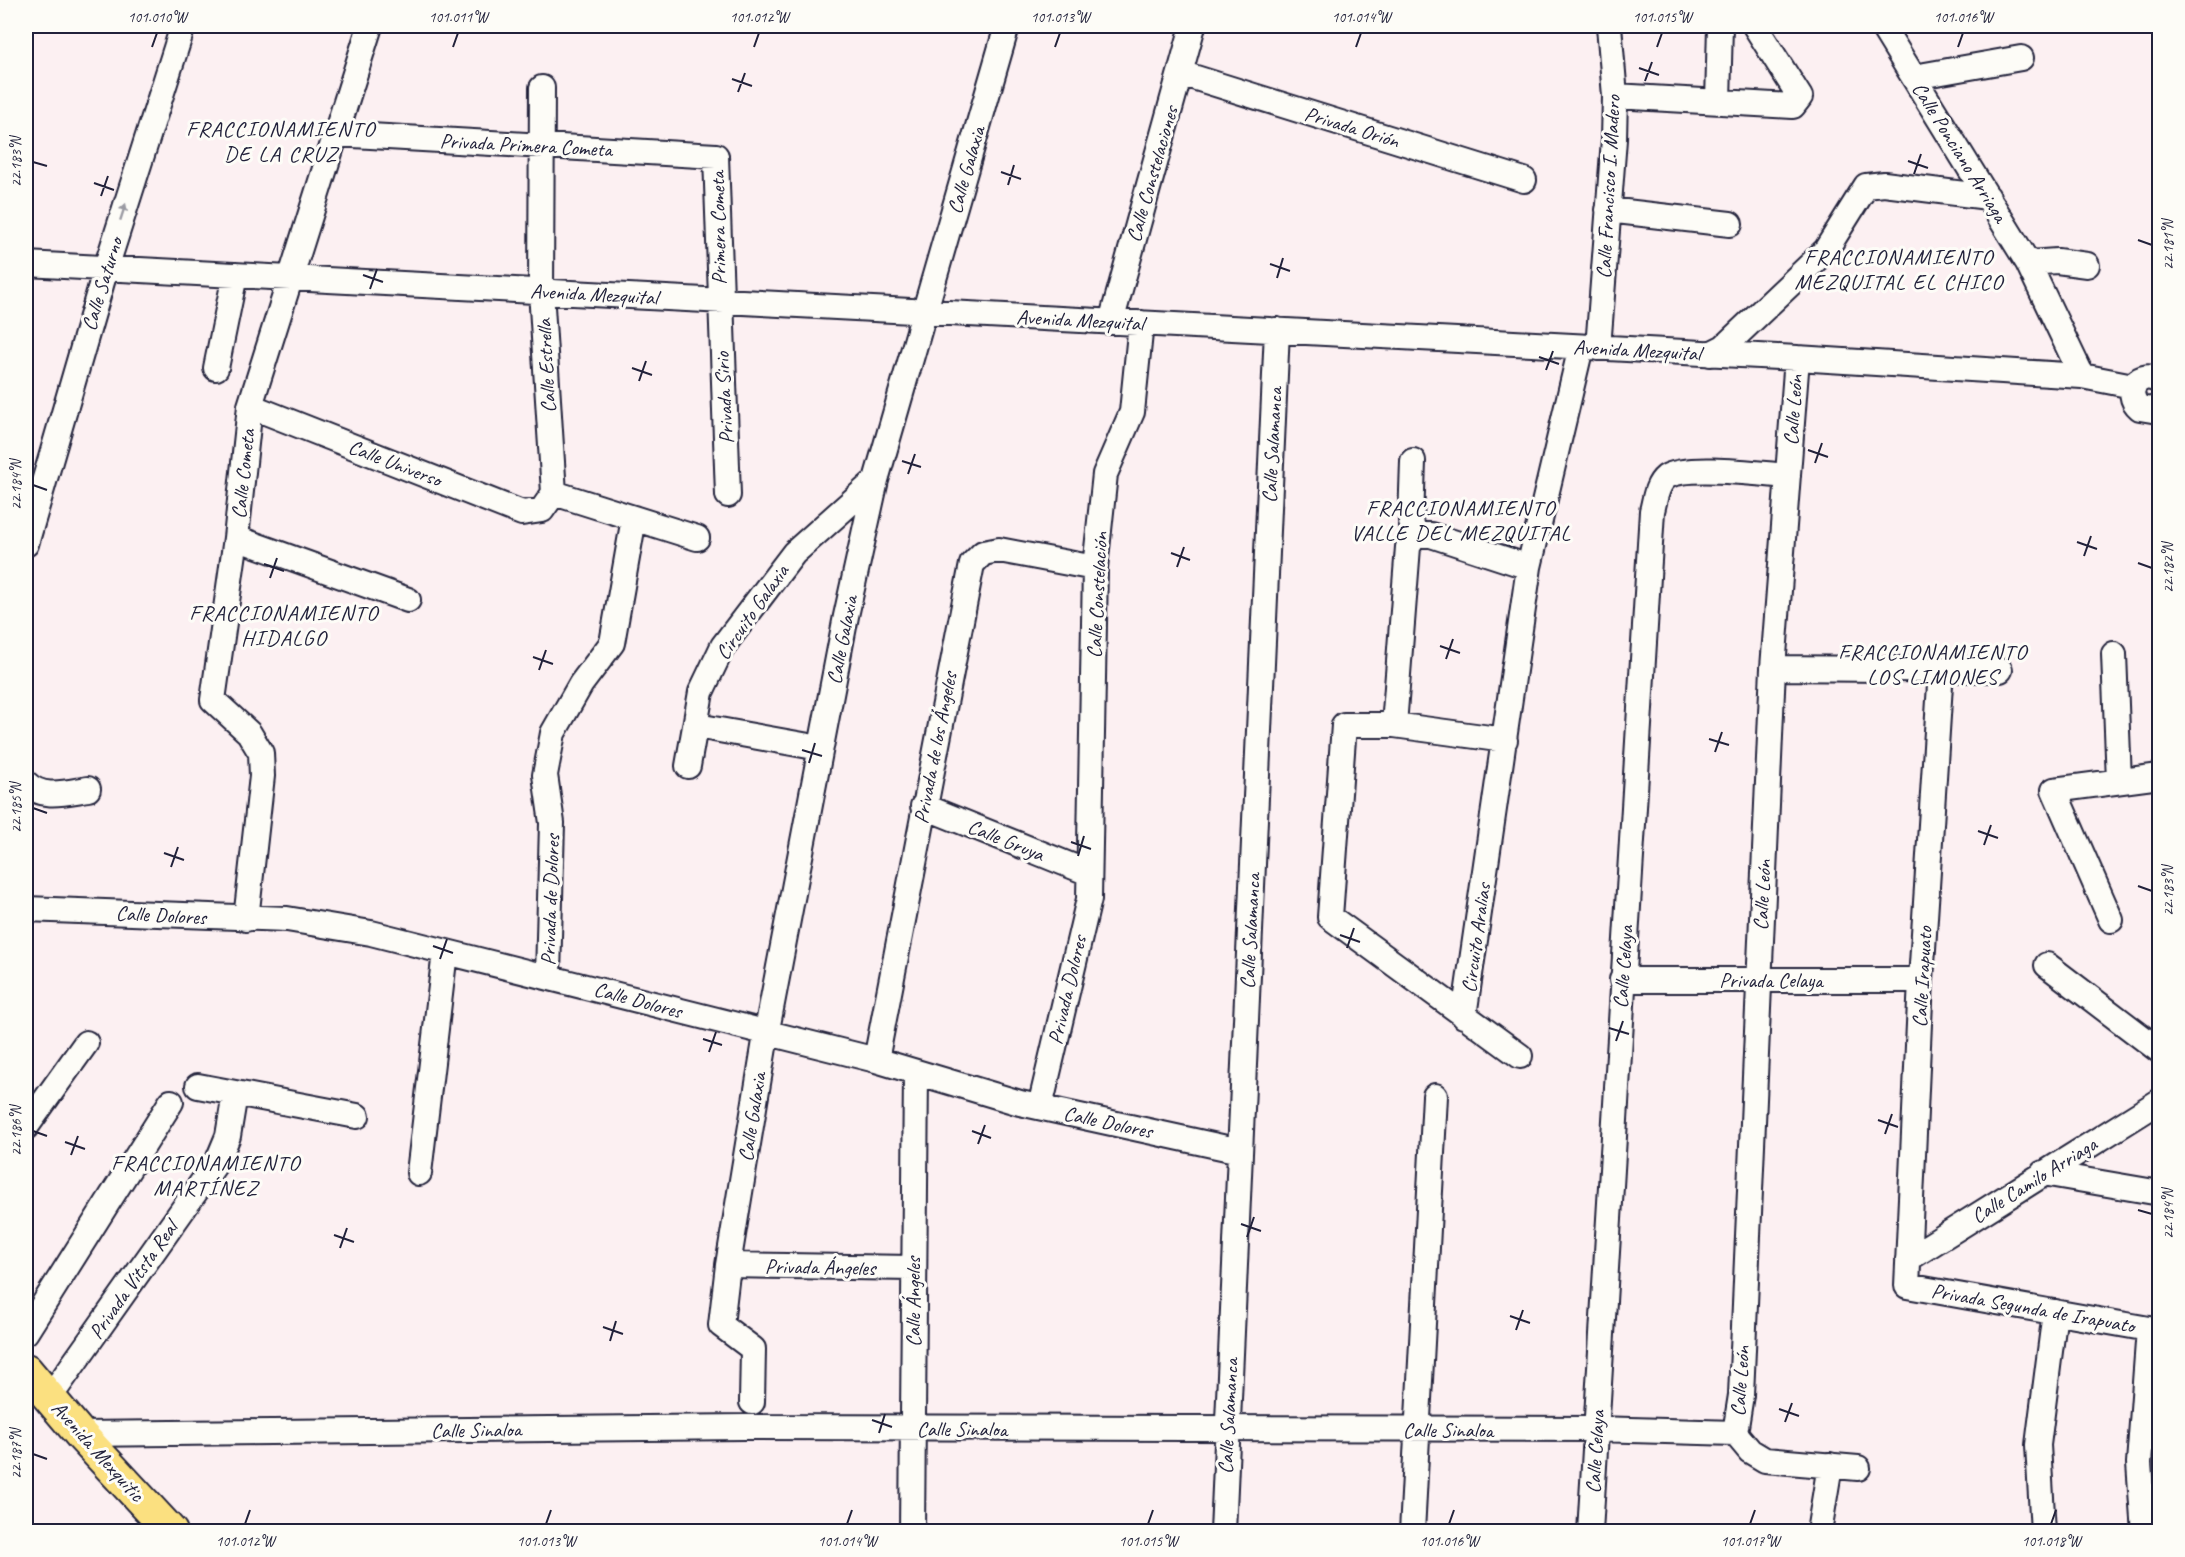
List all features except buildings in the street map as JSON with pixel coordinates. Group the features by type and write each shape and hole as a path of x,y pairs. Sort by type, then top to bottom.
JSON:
{"main road":[{"name":"Avenida Mexquitic","path":"26,1370 80,1434 171,1532"}],"street":[{"name":"Calle Saturno","path":"26,544 106,268 183,26"},
{"name":"Calle Cometa","path":"246,919 262,776 261,753 249,733 213,700 236,538 250,406 370,26"},
{"name":"Calle Galaxia","path":"752,1402 753,1349 721,1325 728,1265 766,1035 846,616 876,480 1007,26"},
{"name":"Calle Constelaciones","path":"1111,322 1193,26"},
{"name":"Calle Francisco I. Madero","path":"1589,347 1608,210 1615,96 1609,26"},
{"path":"1718,101 1720,26"},
{"path":"1615,96 1793,106 1798,103 1800,97 1755,26"},
{"name":"Calle Ponciano Arriaga","path":"1882,26 2028,263 2082,376"},
{"path":"1914,77 2020,58"},
{"name":"Privada Orión","path":"1180,73 1524,180"},
{"name":"Calle Estrella","path":"542,88 541,291 548,501"},
{"name":"Privada Primera Cometa","path":"336,134 716,156"},
{"name":"Primera Cometa","path":"716,156 719,301"},
{"path":"1710,354 1724,347 1826,250 1857,196 1866,186 1884,184 1988,197"},
{"path":"1608,210 1730,224"},
{"path":"2028,263 2057,261 2087,265"},
{"name":"Avenida Mezquital","path":"26,264 1797,358 2082,376 2133,386"},
{"path":"216,368 235,275"},
{"name":"Privada Sirio","path":"719,301 728,495"},
{"name":"Calle Constelación","path":"1089,873 1095,568 1105,474 1132,412 1141,323"},
{"name":"Calle Salamanca","path":"1223,1532 1277,330"},
{"name":"Circuito Aralias","path":"1505,740 1394,725 1344,725 1330,917 1464,1016 1505,740 1529,567 1589,347"},
{"name":"Calle León","path":"1736,1433 1741,1395 1773,668 1797,358"},
{"path":"2157,413 2139,408 2135,404 2132,398 2133,386 2144,378 2154,378 2160,382"},
{"name":"Calle Universo","path":"250,406 522,513 548,501 634,518 697,538"},
{"path":"1394,725 1408,547 1415,535 1411,521 1413,461"},
{"name":"Calle Celaya","path":"1590,1532 1652,511 1657,489 1665,478 1684,470 1788,476"},
{"name":"Circuito Galaxia","path":"688,766 697,726 701,692 723,646 794,553 876,480"},
{"name":"Privada de Dolores","path":"548,976 552,823 545,775 553,733 581,684 612,642 634,518"},
{"path":"1415,535 1431,535 1529,567"},
{"path":"236,538 408,600"},
{"name":"Privada de los Ángeles","path":"876,1060 923,806 972,564 983,553 999,550 1095,568"},
{"path":"2114,654 2119,781"},
{"path":"1773,668 2000,670"},
{"name":"Calle Irapuato","path":"1906,1286 1921,980 1941,669"},
{"path":"697,726 820,748"},
{"path":"2111,920 2054,790 2160,776"},
{"path":"26,783 32,789 47,794 88,789"},
{"name":"Calle Gruya","path":"923,806 1089,873"},
{"name":"Privada Dolores","path":"1040,1107 1089,899 1089,873"},
{"name":"Calle Dolores","path":"26,909 287,919 371,933 548,976 766,1035 876,1060 1040,1107 1240,1151"},
{"path":"419,1173 445,952"},
{"path":"2047,965 2160,1051"},
{"name":"Privada Celaya","path":"1622,980 1921,980"},
{"path":"1464,1016 1520,1056"},
{"path":"26,1127 86,1043"},
{"name":"Calle Ángeles","path":"912,1532 916,1072"},
{"path":"198,1086 357,1116"},
{"name":"Privada Vitsta Real","path":"50,1397 218,1160 228,1136 235,1094"},
{"path":"1412,1532 1436,1096"},
{"name":"Calle Camilo Arriaga","path":"1908,1259 2160,1101"},
{"path":"26,1332 171,1102"},
{"path":"2043,1173 2160,1193"},
{"name":"Privada Ángeles","path":"728,1265 913,1268"},
{"name":"Privada Segunda de Irapuato","path":"1906,1286 2154,1330"},
{"path":"2043,1532 2038,1445 2055,1312"},
{"path":"2144,1532 2139,1463 2154,1330"},
{"name":"Calle Sinaloa","path":"80,1434 720,1428 1596,1429 1736,1433"},
{"path":"1736,1433 1750,1451 1765,1460 1858,1467"},
{"path":"1819,1532 1830,1465"}],"district":[{"name":"FRACCIONAMIENTO DE LA CRUZ","path":"281,142"},
{"name":"FRACCIONAMIENTO MEZQUITAL EL CHICO","path":"1899,270"},
{"name":"FRACCIONAMIENTO VALLE DEL MEZQUITAL","path":"1461,520"},
{"name":"FRACCIONAMIENTO HIDALGO","path":"284,626"},
{"name":"FRACCIONAMIENTO LOS LIMONES","path":"1933,664"},
{"name":"FRACCIONAMIENTO MARTÍNEZ","path":"206,1176"}]}
